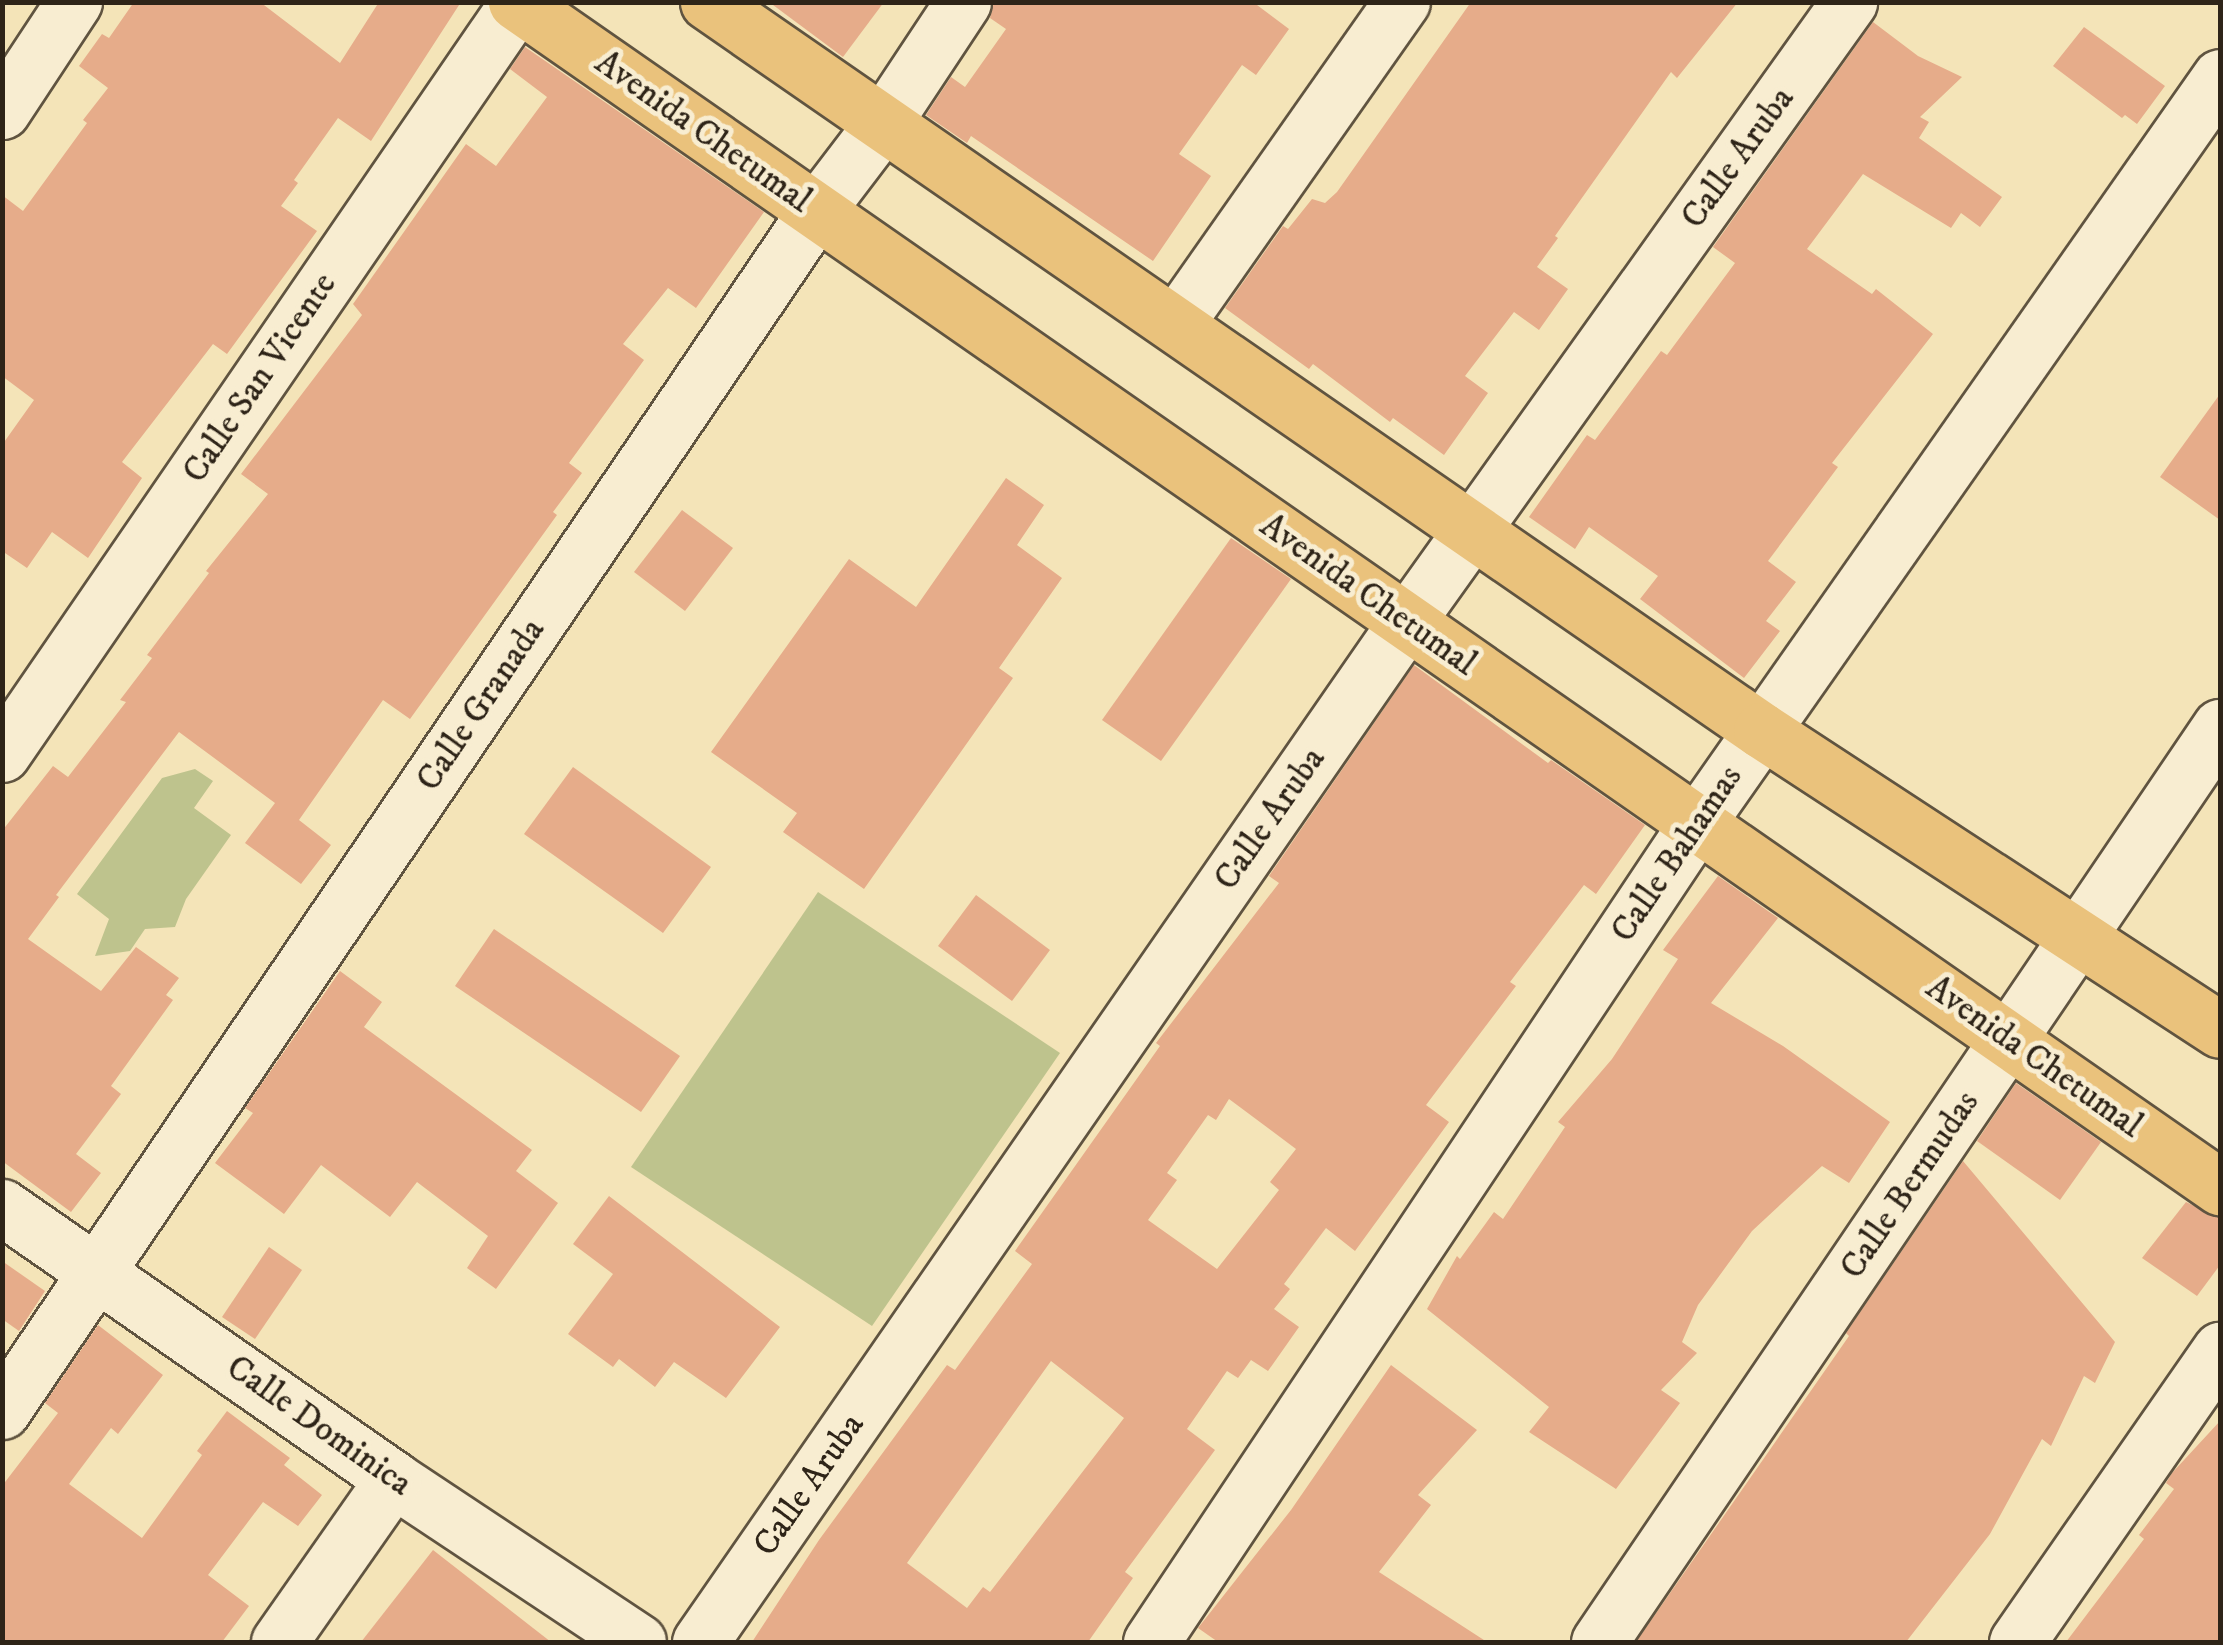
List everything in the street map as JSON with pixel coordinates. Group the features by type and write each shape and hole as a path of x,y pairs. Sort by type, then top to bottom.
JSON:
{"main road":[{"path":"708,2 1761,730 2220,1030"},
{"name":"Avenida Chetumal","path":"517,3 2220,1186"}],"street":[{"path":"2,112 74,2"},
{"name":"Calle Granada","path":"2,1411 816,210 883,123 963,2"},
{"path":"1176,323 1402,2"},
{"name":"Calle Aruba","path":"700,1642 1407,621 1849,2"},
{"name":"Calle San Vicente","path":"2,754 517,3"},
{"name":"Calle Bahamas","path":"1151,1642 1697,822 2220,76"},
{"name":"Calle Bermudas","path":"1598,1642 2080,939 2220,727"},
{"name":"Calle Dominica","path":"2,1207 98,1270 392,1479 638,1642"},
{"path":"2018,1642 2220,1350"},
{"path":"279,1642 392,1479"}],"green space":[{"path":"195,769 213,781 194,808 231,835 186,899 175,927 145,929 130,951 95,956 109,919 77,894 162,778"},
{"path":"818,892 1060,1053 872,1326 631,1167"}],"building":[{"path":"134,2 260,2 340,63 379,2 461,2 371,141 338,118 294,180 298,183 281,206 317,231 227,354 213,344 122,462 142,478 88,558 52,532 27,568 2,551 2,445 34,400 2,376 2,195 23,211 87,123 83,120 108,88 79,66 102,34 109,38"},
{"path":"769,2 884,2 843,57"},
{"path":"994,2 1253,2 1289,29 1256,75 1242,65 1179,154 1211,176 1153,261 971,136 967,143 926,115 951,77 965,87 1006,29 990,18"},
{"path":"1471,2 1738,2 1677,78 1671,72 1555,236 1558,238 1537,267 1568,289 1539,330 1514,312 1465,376 1488,393 1444,455 1393,418 1390,422 1313,364 1309,369 1225,308 1283,226 1288,229 1312,199 1325,203 1337,192"},
{"path":"1873,22 1918,56 1962,77 1920,117 1929,122 1919,138 2002,197 1980,227 1961,213 1951,228 1863,174 1807,249 1872,294 1876,289 1933,334 1832,463 1838,467 1768,561 1796,582 1766,621 1780,631 1744,678 1640,599 1658,576 1589,527 1575,549 1529,517 1587,435 1595,440 1661,351 1667,355 1735,263 1713,247"},
{"path":"2084,27 2165,86 2137,124 2125,115 2122,118 2053,66"},
{"path":"525,47 764,212 696,308 668,288 623,344 644,360 569,463 582,473 553,512 557,515 410,719 383,700 299,820 331,845 301,884 245,843 275,803 179,732 56,895 59,897 28,939 101,991 136,947 179,978 166,995 173,1000 111,1086 121,1094 76,1154 101,1173 71,1212 2,1161 2,831 53,766 68,777 126,702 120,700 152,658 147,655 209,573 206,571 268,494 241,474 362,315 353,304 466,144 496,166 547,97 510,69"},
{"path":"2220,394 2220,520 2160,477"},
{"path":"1006,478 1044,505 1017,545 1062,578 999,668 1013,678 864,889 783,832 797,813 711,752 849,559 916,607"},
{"path":"682,510 733,548 685,611 634,572"},
{"path":"1231,538 1291,579 1161,761 1102,720"},
{"path":"1414,665 1548,763 1551,760 1645,825 1596,894 1584,885 1510,982 1516,986 1426,1105 1449,1122 1355,1251 1326,1228 1284,1284 1290,1289 1274,1309 1299,1327 1268,1371 1251,1360 1238,1378 1227,1371 1187,1429 1215,1450 1125,1572 1133,1578 1088,1642 752,1642 819,1540 947,1365 955,1370 1032,1264 1015,1251 1160,1046 1156,1043 1279,883 1269,876","holes":["1229,1099 1296,1149 1270,1182 1279,1190 1217,1269 1148,1220 1177,1180 1167,1173 1208,1115 1216,1120","1051,1361 1124,1418 990,1592 983,1587 967,1608 907,1563"]},
{"path":"573,767 711,867 663,933 524,834"},
{"path":"1718,876 1778,918 1711,1003 1783,1046 1890,1122 1849,1183 1822,1166 1752,1231 1698,1305 1682,1342 1697,1353 1661,1390 1680,1403 1616,1489 1529,1432 1549,1407 1427,1309 1457,1256 1460,1259 1494,1212 1503,1219 1565,1127 1558,1122 1612,1059 1678,959 1663,950"},
{"path":"976,895 1050,950 1012,1001 938,946"},
{"path":"494,929 680,1056 641,1112 455,986"},
{"path":"340,971 382,1002 364,1027 532,1150 516,1171 558,1203 496,1289 467,1268 488,1236 417,1182 390,1217 321,1165 284,1214 215,1163 253,1113 245,1108"},
{"path":"2016,1083 2101,1142 2060,1200 1977,1141"},
{"path":"1963,1161 2115,1342 2095,1383 2084,1376 2051,1446 2042,1439 1990,1534 1906,1642 1636,1642 1849,1336 1846,1333"},
{"path":"609,1196 780,1327 726,1398 674,1362 655,1387 619,1359 613,1367 568,1334 613,1274 573,1244"},
{"path":"2186,1202 2220,1218 2220,1265 2197,1296 2142,1258"},
{"path":"269,1247 302,1270 255,1339 222,1317"},
{"path":"2,1261 45,1291 19,1331 2,1319"},
{"path":"98,1325 163,1375 118,1434 111,1428 69,1484 142,1538 202,1455 197,1451 227,1411 290,1458 284,1465 322,1495 298,1526 263,1502 208,1575 249,1606 222,1642 2,1642 2,1486 58,1413 45,1403"},
{"path":"1391,1365 1477,1430 1418,1495 1431,1505 1379,1572 1487,1642 1218,1642 1198,1628 1291,1510"},
{"path":"2220,1421 2220,1642 2066,1642 2144,1539 2139,1535 2174,1489 2166,1483 2172,1473"},
{"path":"433,1550 551,1642 361,1642"}]}
